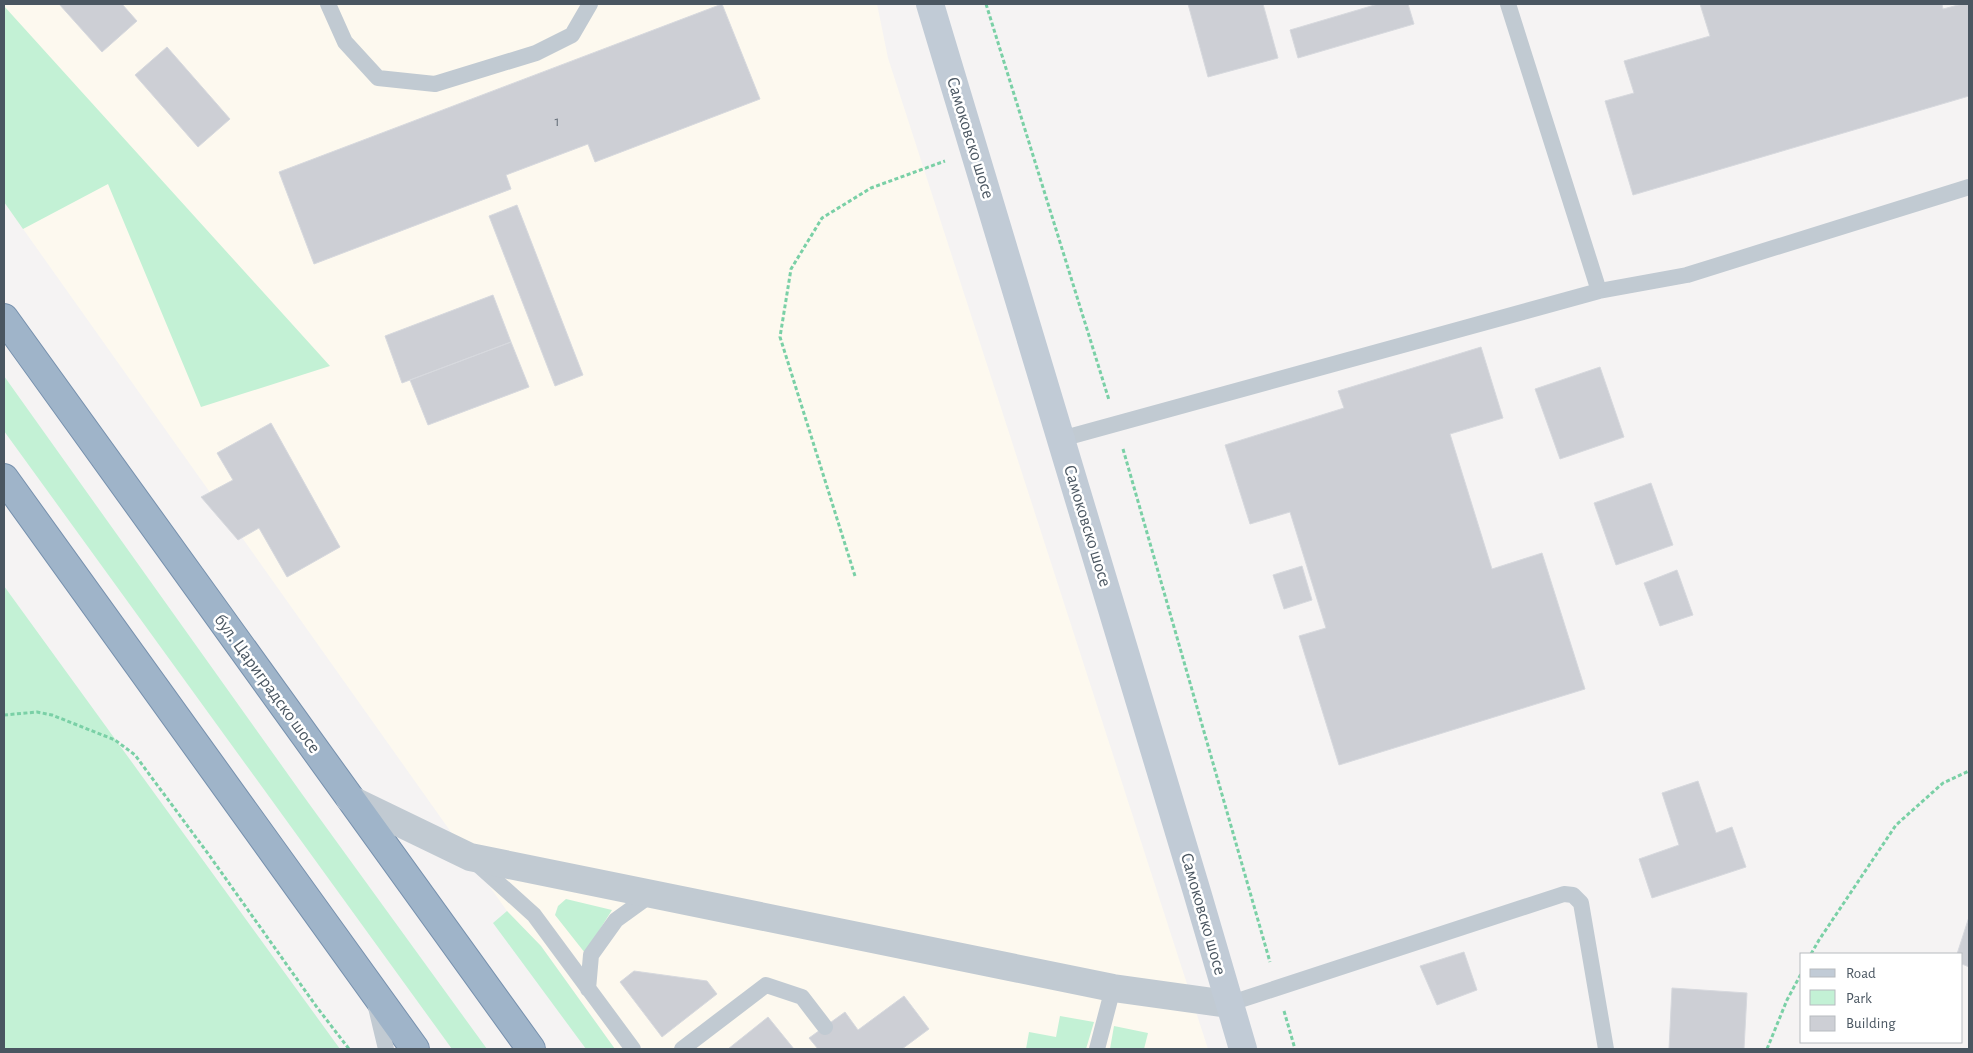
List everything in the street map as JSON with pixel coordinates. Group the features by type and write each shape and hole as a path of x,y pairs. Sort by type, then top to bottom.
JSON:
{"highway":[{"name":"бул. Цариградско шосе","path":"4,318 532,1049"},
{"path":"4,478 414,1049"}],"main road":[{"name":"Самоковско шосе","path":"930,4 1198,892 1228,1004 1243,1049"}],"street":[{"path":"350,799 470,857 1113,988 1228,1004"}],"lane":[{"path":"328,4 345,42 378,78 435,84 536,52 572,35 590,4"},
{"path":"1508,4 1599,291"},
{"path":"1061,439 1599,291 1687,275 1969,187"},
{"path":"470,857 534,915 633,1049"},
{"path":"588,989 592,955 616,920 652,894"},
{"path":"1228,1004 1564,894 1573,895 1581,903 1606,1049"},
{"path":"682,1049 766,985 802,997 825,1027"},
{"path":"1097,1049 1113,988"},
{"path":"373,993 386,1049"}],"path":[{"path":"986,4 1116,424 1295,1049"},
{"path":"855,576 780,337 791,268 822,218 871,188 974,149"},
{"path":"4,714 37,712 52,715 115,740 135,755 349,1049"},
{"path":"1812,953 1818,940 1896,825 1943,783 1969,772"},
{"path":"1767,1049 1787,1000 1800,976"}],"shaded area":[{"path":"4,4 877,4 888,58 1208,1049 615,1049 541,946 507,911 4,202"}],"green space":[{"path":"4,6 330,366 201,407 108,184 23,229 4,202"},
{"path":"4,376 302,794 487,1049 452,1049 4,431"},
{"path":"4,586 340,1049 4,1049"},
{"path":"566,899 612,910 585,953 555,915 558,906"},
{"path":"507,911 541,946 615,1049 586,1049 493,923"},
{"path":"1060,1016 1094,1022 1086,1049 1026,1049 1029,1032 1056,1037"},
{"path":"1114,1026 1148,1033 1144,1049 1110,1049"}],"building":[{"path":"59,4 122,4 137,21 102,52"},
{"path":"722,4 760,99 595,162 588,144 506,175 511,189 314,264 279,172"},
{"path":"1188,4 1263,4 1278,58 1208,77"},
{"path":"1378,4 1408,4 1414,24 1298,58 1290,30"},
{"path":"1700,4 1942,4 1943,9 1969,4 1969,96 1633,195 1605,101 1634,93 1624,61 1710,36"},
{"path":"167,47 230,119 198,147 135,75"},
{"path":"517,205 583,375 555,386 489,216"},
{"path":"493,295 511,342 402,383 385,336"},
{"path":"511,342 529,387 428,425 410,380"},
{"path":"1481,347 1503,418 1450,434 1492,569 1542,553 1585,689 1339,765 1299,636 1326,628 1290,512 1250,524 1225,445 1344,408 1338,391"},
{"path":"1600,367 1624,437 1560,459 1535,389"},
{"path":"271,423 340,547 287,577 259,528 238,540 201,497 233,480 217,453"},
{"path":"1651,483 1673,545 1616,565 1594,503"},
{"path":"1302,566 1312,600 1284,609 1273,575"},
{"path":"1677,570 1693,615 1660,626 1644,583"},
{"path":"1698,781 1716,833 1732,827 1746,867 1652,898 1639,859 1679,845 1662,793"},
{"path":"1969,917 1969,967 1963,964 1963,953 1957,953"},
{"path":"1464,952 1477,990 1437,1005 1420,966"},
{"path":"634,971 707,981 717,994 662,1037 620,982"},
{"path":"1672,988 1747,993 1744,1049 1669,1049"},
{"path":"904,996 929,1029 902,1049 818,1049 809,1038 845,1012 858,1030"},
{"path":"768,1017 794,1049 728,1049"}]}
